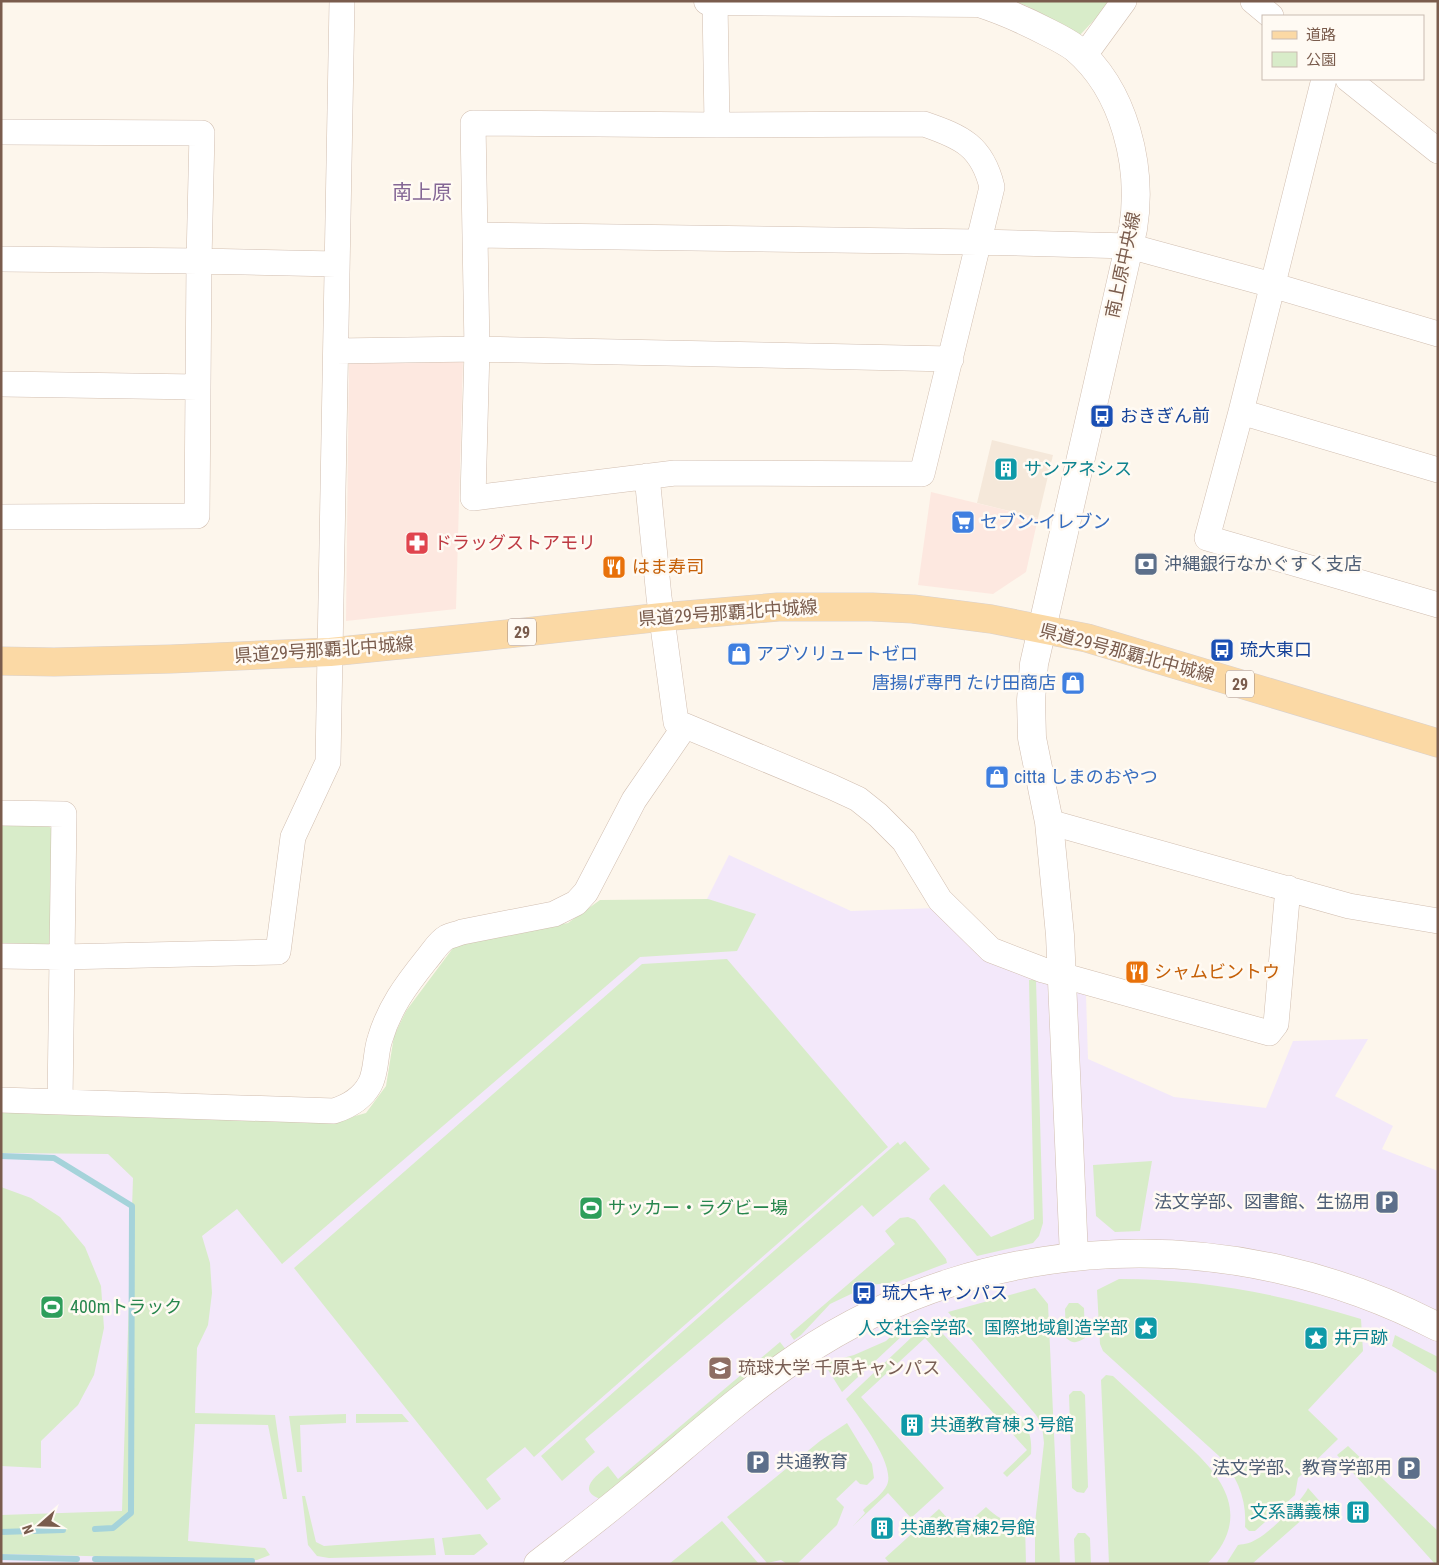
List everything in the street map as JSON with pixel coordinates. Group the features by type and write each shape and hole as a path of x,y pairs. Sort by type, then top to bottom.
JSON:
{"main road":[{"name":"県道29号那覇北中城線","path":"1,661 54,662 171,659 330,652 662,617 778,608 872,607 930,611 1042,629 1113,645 1438,743"}],"street":[{"path":"1,956 62,957 278,952 293,837 328,762 342,1"},
{"name":"南上原中央線","path":"708,1 979,4 1001,10 1026,21 1073,47 1084,56 1100,76 1117,104 1128,135 1134,171 1136,207 1129,246 1034,664 1031,720 1035,756 1049,822 1055,880 1062,975 1074,1256"},
{"path":"1084,56 1124,1"},
{"path":"1253,1 1270,15"},
{"path":"715,2 717,126"},
{"path":"1324,80 1208,538 1438,605"},
{"path":"1349,80 1438,151"},
{"path":"473,123 717,126 924,124 946,132 962,141 977,152 988,169 992,187 922,474 674,473 473,498 478,349 473,123"},
{"path":"1,132 202,133 197,516 1,517"},
{"path":"476,236 978,242 1129,246 1272,285 1438,334"},
{"path":"1,259 336,264"},
{"path":"336,351 478,349 951,359"},
{"path":"1,384 198,387"},
{"path":"1241,412 1438,470"},
{"path":"647,476 662,617 676,722 858,799 878,815 904,841 940,900 991,950 1062,975 1269,1033 1276,1024 1288,888"},
{"path":"1,1100 334,1111 347,1107 360,1097 370,1084 379,1042 394,1002 439,943 448,937 462,932 554,914 576,903 586,892 634,800 685,726"},
{"path":"1,814 64,814 60,1102"},
{"path":"1049,822 1349,906 1438,920"},
{"path":"538,1564 632,1490 750,1391 799,1356 846,1327 880,1310 912,1297 1022,1264 1074,1256 1162,1254 1252,1264 1288,1271 1350,1289 1408,1312 1438,1327"}],"shaded area":[{"path":"463,360 456,609 346,621 349,361"},
{"path":"992,440 1053,455 1038,518 977,503"},
{"path":"931,492 1038,518 1026,572 993,594 918,585"},
{"name":"琉球大学 千原キャンパス","path":"729,855 851,911 936,908 1086,995 1088,1059 1174,1097 1266,1108 1293,1041 1368,1039 1335,1096 1393,1126 1382,1149 1438,1171 1438,1564 1,1564 1,1118 368,1119 704,905"}],"green space":[{"path":"1014,1 1112,1 1080,35 1027,6"},
{"path":"1,823 46,823 54,831 52,941 46,949 1,947"},
{"path":"708,899 756,914 737,951 640,957 282,1264 237,1209 202,1236 210,1263 212,1293 208,1325 197,1348 195,1413 275,1415 287,1499 283,1499 268,1425 195,1424 188,1541 265,1548 270,1555 257,1560 1,1554 1,1515 122,1511 133,1178 108,1154 1,1153 1,1109 333,1122 366,1113 386,1086 394,1036 406,1011 456,944 568,923 600,900"},
{"name":"サッカー・ラグビー場","path":"727,959 888,1147 534,1457 525,1447 486,1479 501,1499 487,1510 294,1268 642,964"},
{"path":"1029,980 1036,980 1043,1223 1039,1236 1033,1243 977,1256 929,1199 944,1184 991,1237 1034,1219"},
{"path":"905,1141 930,1169 873,1217 862,1205 585,1439 595,1452 562,1481 541,1456 898,1142 900,1145"},
{"path":"1152,1161 1140,1231 1115,1232 1096,1216 1093,1165"},
{"name":"400mトラック","path":"1,1187 31,1198 60,1217 85,1247 101,1286 104,1328 94,1375 78,1405 41,1441 41,1468 1,1466"},
{"path":"908,1217 915,1220 946,1259 947,1263 897,1282 870,1285 830,1304 794,1340 790,1334 895,1244 885,1231 900,1218"},
{"path":"1119,1279 1211,1285 1271,1295 1361,1319 1363,1351 1308,1410 1338,1439 1298,1478 1295,1495 1255,1531 1249,1531 1245,1527 1244,1507 1240,1488 1219,1456 1103,1351 1100,1344 1097,1290"},
{"path":"1035,1288 1048,1304 1060,1564 1035,1564 1035,1523 1044,1443 1042,1425 1036,1415 948,1312"},
{"path":"1069,1303 1078,1303 1084,1308 1085,1338 1077,1342 1066,1338 1065,1309"},
{"path":"917,1320 842,1392 825,1365 886,1341 904,1324"},
{"path":"930,1320 1022,1419 1030,1436 1031,1454 1007,1477 1003,1473 1027,1450 925,1338 861,1397 944,1488 911,1518 888,1493 853,1526 865,1513 863,1510 885,1488 888,1476 881,1453 867,1428 846,1399"},
{"path":"1395,1335 1438,1357 1438,1374 1392,1346"},
{"path":"780,1342 787,1351 600,1499 593,1495 589,1487 591,1482 608,1466 618,1479"},
{"path":"1106,1375 1113,1376 1196,1453 1218,1479 1226,1493 1230,1507 1227,1535 1207,1564 1109,1564 1101,1380"},
{"path":"1073,1391 1081,1391 1085,1395 1088,1487 1084,1493 1077,1492 1072,1488 1069,1395"},
{"path":"346,1414 346,1423 300,1425 302,1472 297,1472 289,1416"},
{"path":"356,1414 402,1414 409,1422 356,1423"},
{"path":"847,1423 872,1464 874,1478 867,1485 860,1484 856,1480 836,1499 844,1507 837,1525 797,1564 787,1564 781,1560 767,1563 727,1517 820,1441"},
{"path":"1348,1446 1438,1531 1438,1564 1435,1564 1337,1455"},
{"path":"1308,1488 1324,1506 1309,1520 1305,1517 1252,1564 1226,1564 1238,1545 1246,1544 1270,1530 1293,1508"},
{"path":"302,1496 305,1496 316,1542 324,1546 434,1538 436,1555 329,1558 317,1556 308,1545"},
{"path":"986,1507 1004,1520 1025,1524 1026,1564 890,1564 885,1558 939,1509 959,1531"},
{"path":"722,1521 759,1564 669,1564"},
{"path":"1078,1533 1085,1533 1090,1538 1091,1564 1075,1564 1074,1539"},
{"path":"480,1534 488,1544 474,1555 445,1555 442,1538"}],"waterway":[{"path":"1,1156 54,1158 132,1206 131,1513 113,1528 95,1529"},
{"path":"1,1532 63,1530"},
{"path":"1,1557 77,1559"},
{"path":"95,1559 252,1561"}],"place":[{"name":"おきぎん前","path":"1102,416"},
{"name":"サンアネシス","path":"1006,469"},
{"name":"セブン-イレブン","path":"963,522"},
{"name":"ドラッグストアモリ","path":"417,543"},
{"name":"沖縄銀行なかぐすく支店","path":"1146,564"},
{"name":"はま寿司","path":"614,567"},
{"name":"琉大東口","path":"1222,650"},
{"name":"アブソリュートゼロ","path":"739,654"},
{"name":"唐揚げ専門 たけ田商店","path":"1073,683"},
{"name":"citta しまのおやつ","path":"997,777"},
{"name":"シャムビントウ","path":"1137,972"},
{"name":"法文学部、図書館、生協用","path":"1387,1202"},
{"name":"サッカー・ラグビー場","path":"591,1208"},
{"name":"琉大キャンパス","path":"864,1293"},
{"name":"400mトラック","path":"52,1307"},
{"name":"人文社会学部、国際地域創造学部","path":"1146,1328"},
{"name":"井戸跡","path":"1316,1338"},
{"name":"琉球大学 千原キャンパス","path":"720,1368"},
{"name":"共通教育棟３号館","path":"912,1425"},
{"name":"共通教育","path":"758,1462"},
{"name":"法文学部、教育学部用","path":"1409,1468"},
{"name":"文系講義棟","path":"1358,1512"},
{"name":"共通教育棟2号館","path":"882,1528"}],"district":[{"name":"南上原","path":"422,192"}]}
